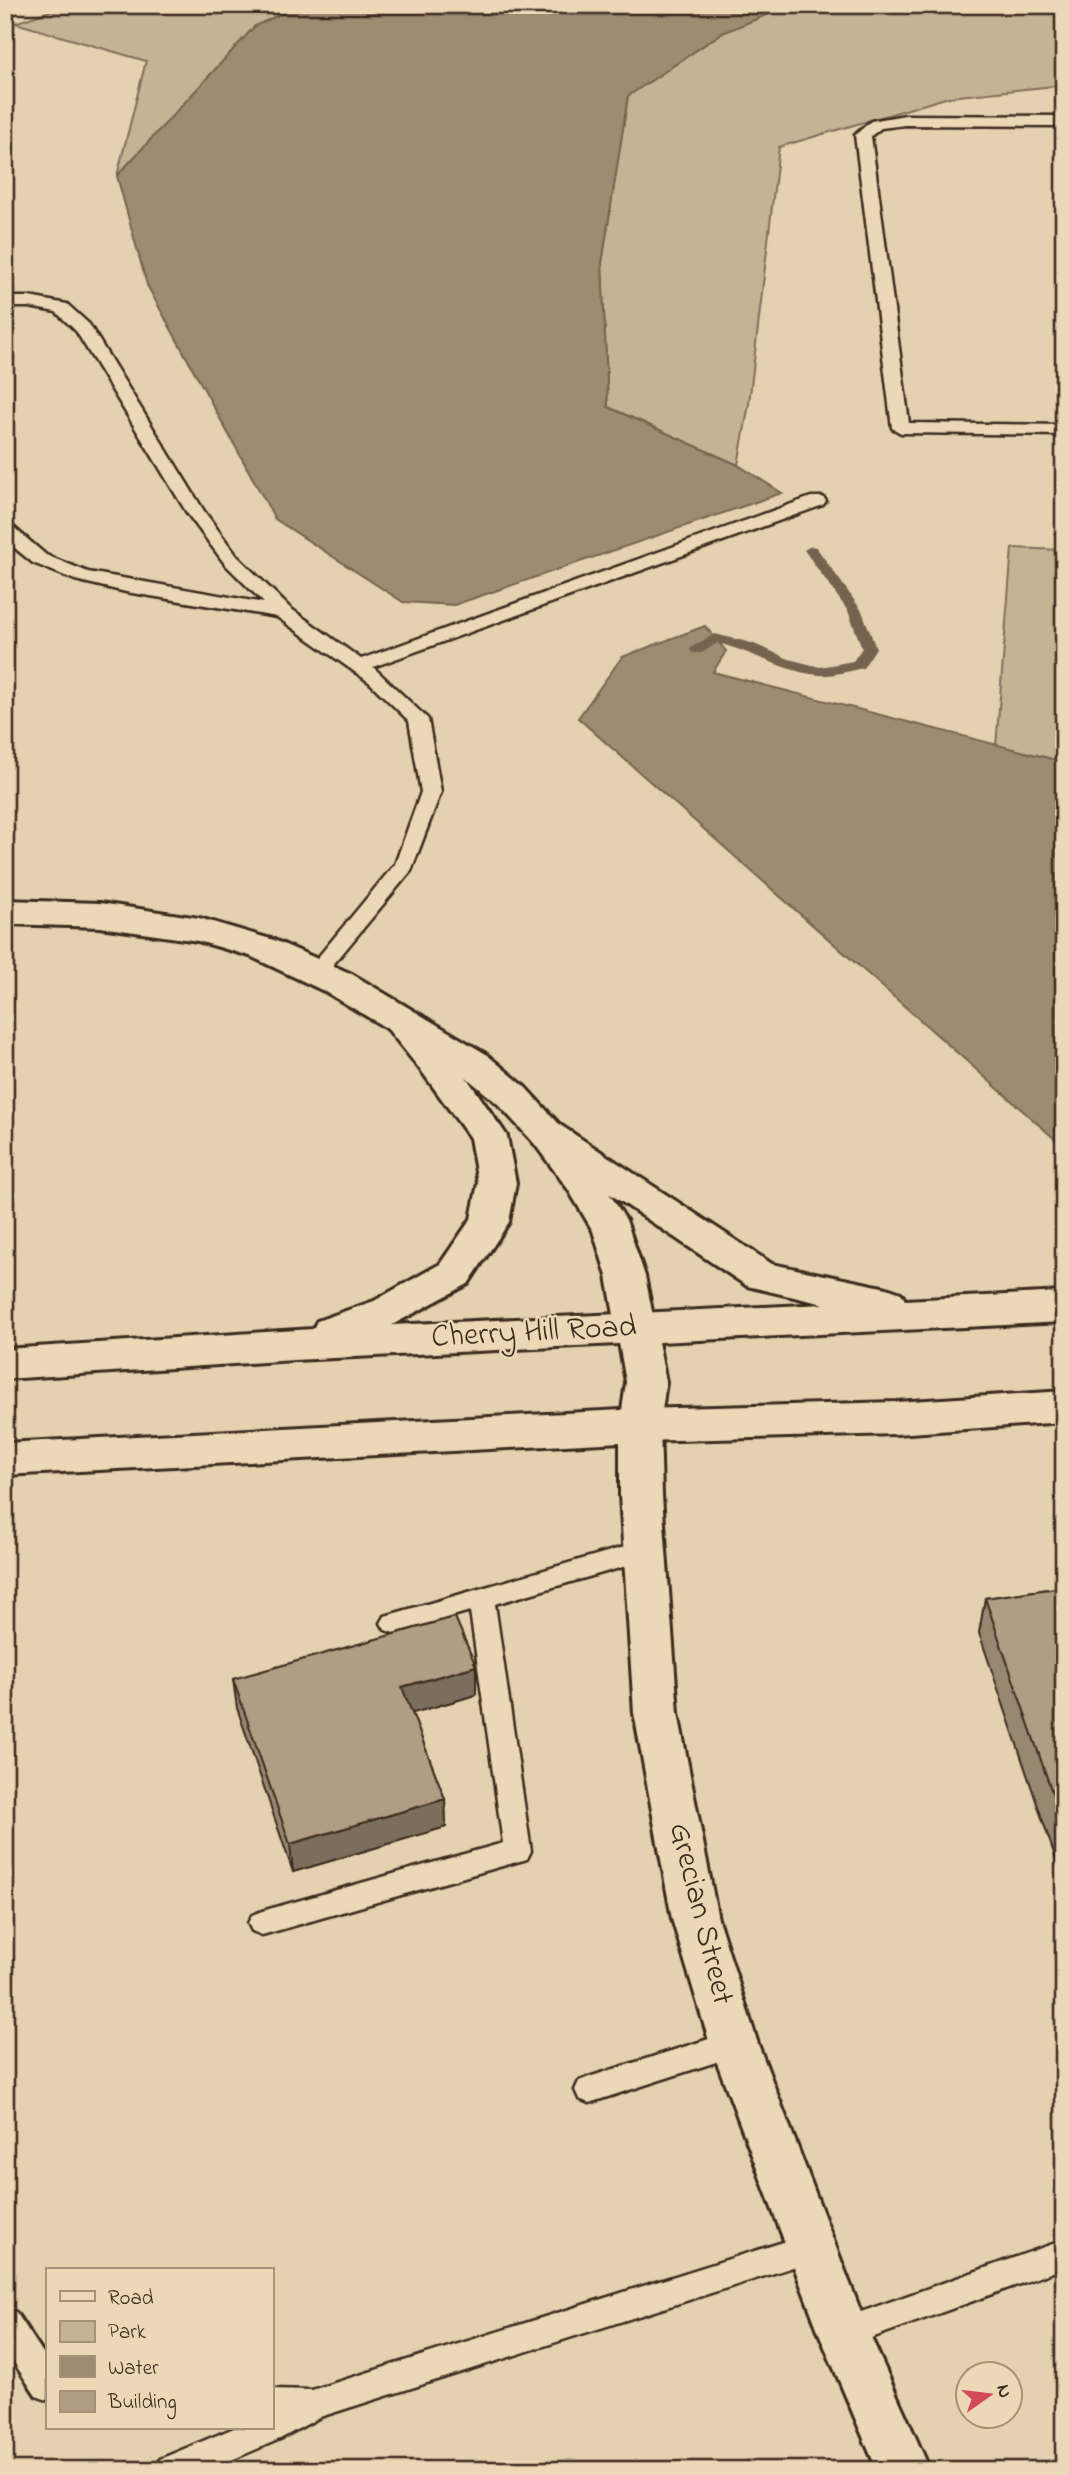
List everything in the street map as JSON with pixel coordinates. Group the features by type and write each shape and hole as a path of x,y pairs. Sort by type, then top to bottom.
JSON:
{"main road":[{"path":"5,912 100,915 200,930 262,948 316,972 393,1013 473,1063 511,1095 547,1134 761,1276 940,1314"},
{"path":"294,1345 387,1311 454,1274 490,1222 497,1183 488,1136 436,1064 393,1013"},
{"name":"Grecian Street","path":"547,1134 581,1179 612,1230 626,1276 636,1328 646,1382 640,1425 656,1713 695,1919 734,2044 844,2333 904,2470"},
{"name":"Cherry Hill Road","path":"5,1364 294,1345 1064,1307"},
{"path":"5,1459 640,1425 896,1418 1064,1406"}],"lane":[{"path":"1064,121 905,120 876,124 863,135 901,428 1064,430"},
{"path":"5,302 29,302 61,307 83,328 196,513 231,560 283,612 376,678 418,719 431,792 404,866 316,972"},
{"path":"359,666 817,501"},
{"path":"5,529 49,565 92,580 283,612"},
{"path":"394,1623 645,1551"},
{"path":"262,1923 517,1851 481,1598"},
{"path":"589,2090 734,2044"},
{"path":"273,2425 314,2404 813,2247"},
{"path":"844,2333 1064,2254"},
{"path":"5,2322 46,2384"},
{"path":"273,2404 314,2404"},
{"path":"171,2470 263,2430"}],"green space":[{"path":"67,5 300,5 255,26 117,176 146,61 15,23"},
{"path":"791,5 1064,5 1064,85 949,97 779,147 749,404 738,465 608,407 602,263 628,96 722,33"},
{"path":"1012,548 1064,550 1064,762 996,746"}],"water":[{"path":"300,5 791,5 722,33 628,96 602,263 608,407 738,465 782,493 454,605 403,602 275,519 147,285 117,176 255,26"},
{"path":"705,626 726,651 713,672 1064,762 1064,1147 578,718 622,657"}],"building":[{"path":"1064,1587 1064,1827 985,1598"},
{"path":"455,1617 476,1666 402,1687 445,1799 290,1844 233,1679"}],"waterway":[{"path":"697,650 715,638 747,646 784,662 820,671 858,665 869,648 855,611 811,550"}]}
